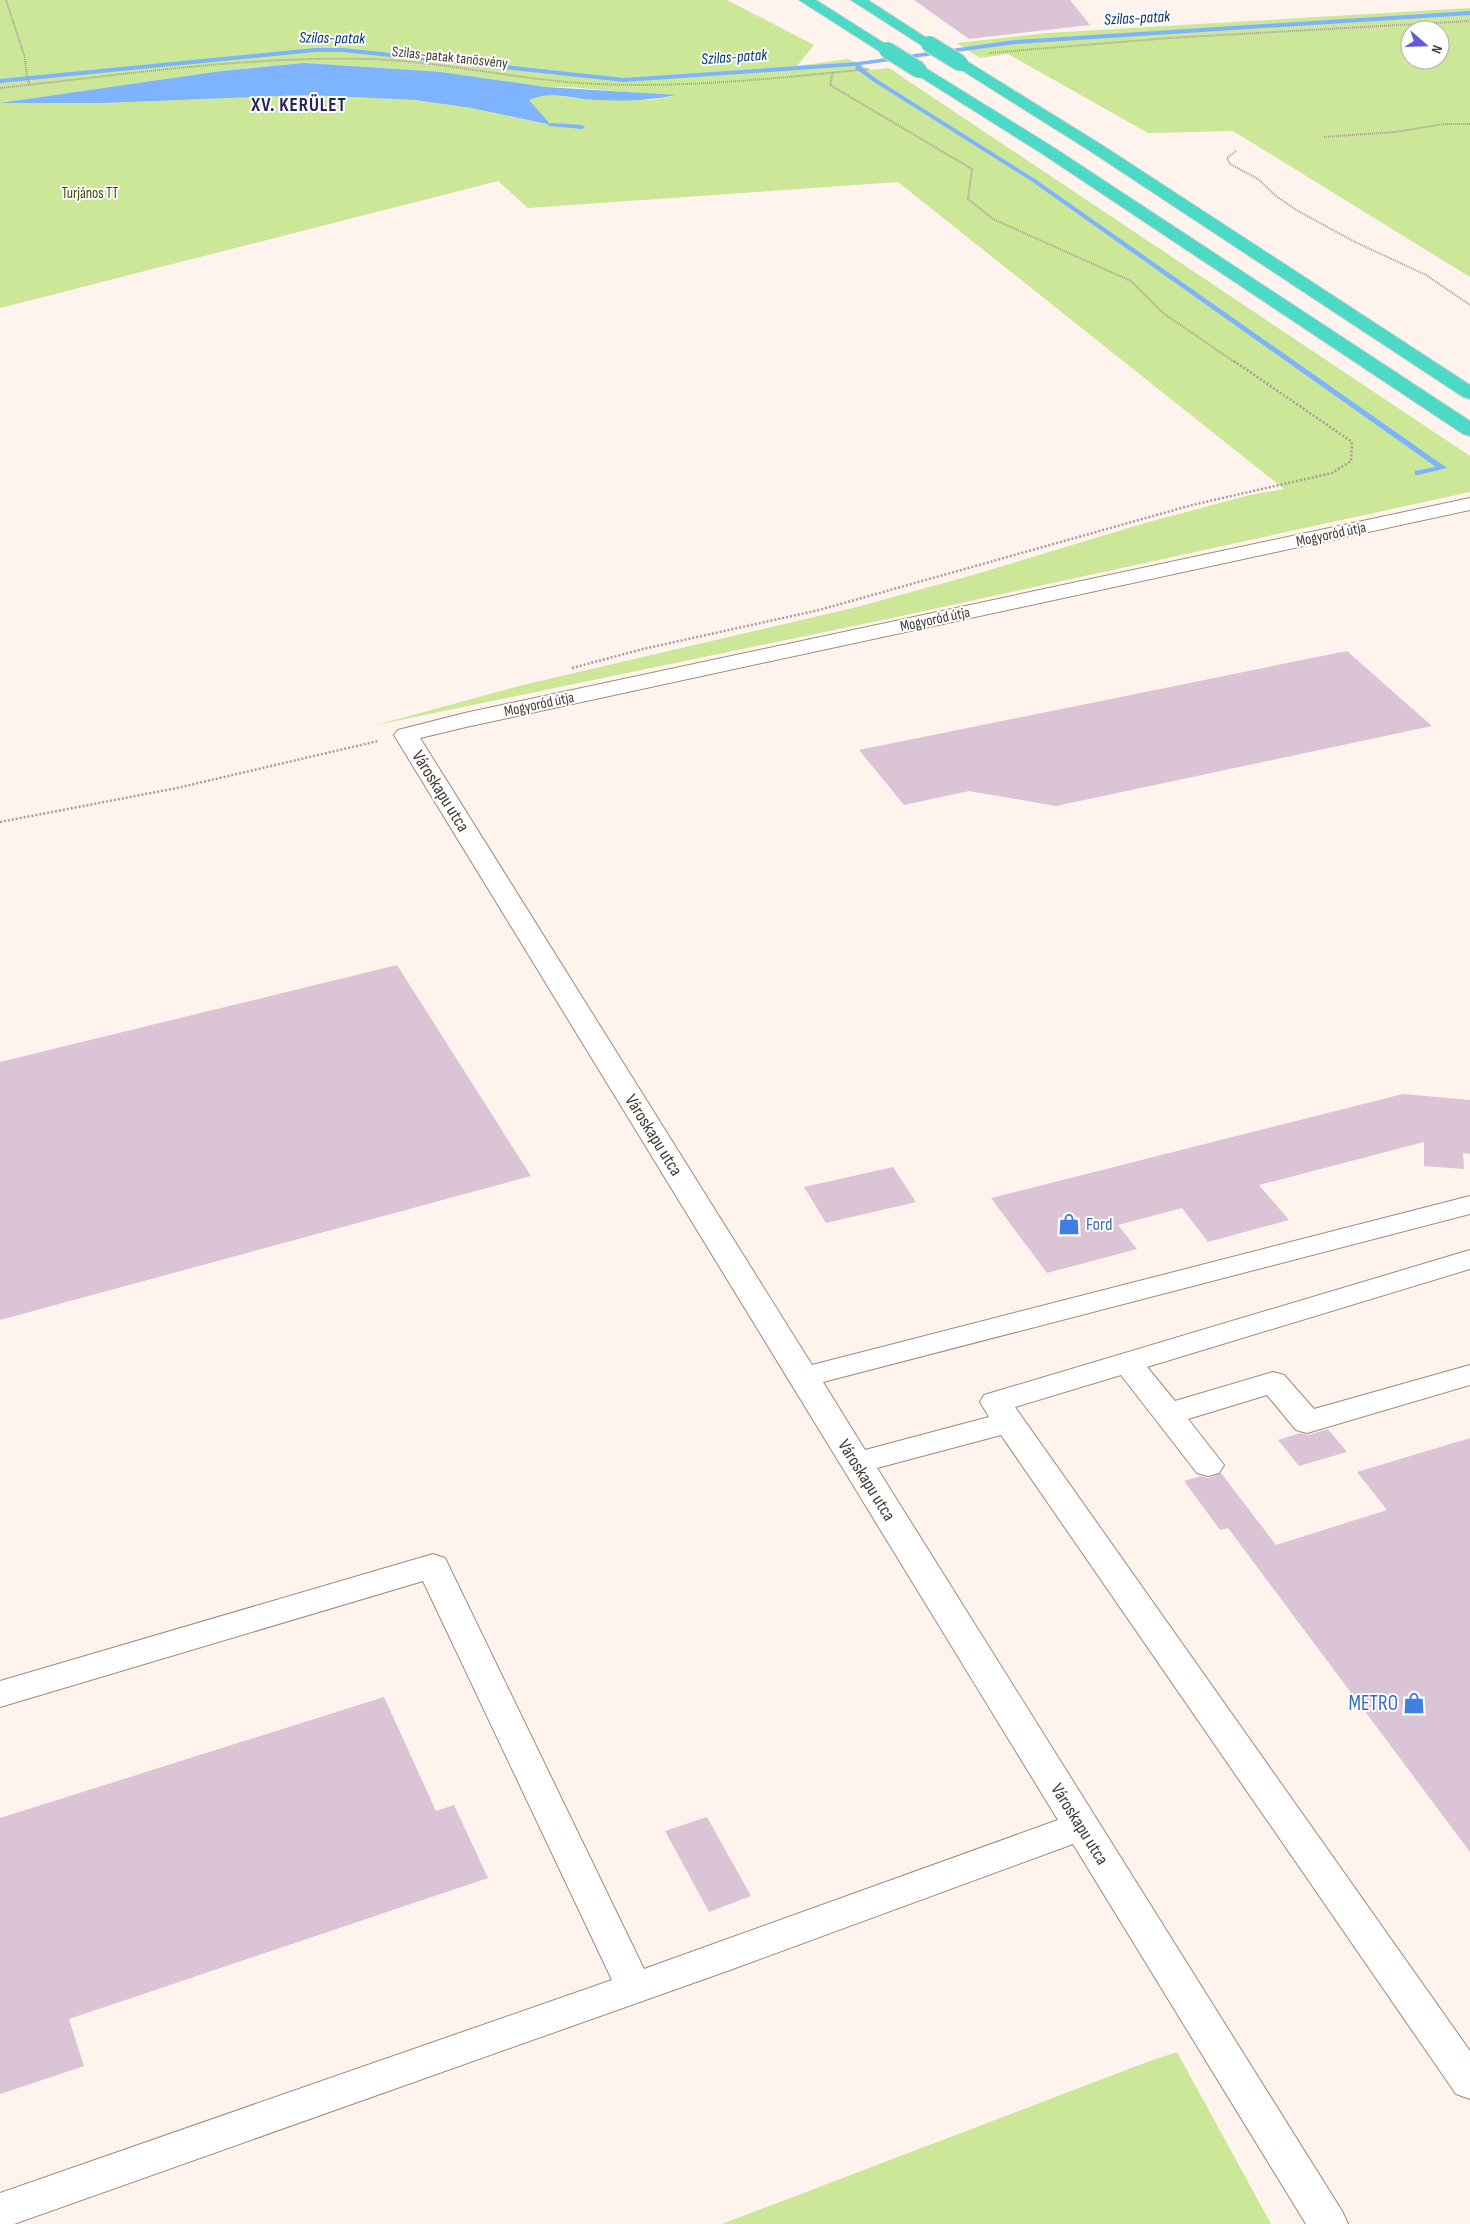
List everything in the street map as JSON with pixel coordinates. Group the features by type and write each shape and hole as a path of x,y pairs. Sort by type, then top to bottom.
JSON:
{"highway":[{"path":"806,0 1047,150 1470,430"},
{"path":"858,0 1096,148 1470,394"}],"street":[{"name":"Mogyoród útja","path":"406,735 475,718 1467,505"},
{"name":"Városkapu utca","path":"406,735 1328,2224"},
{"path":"804,1377 1470,1205"},
{"path":"1470,1259 995,1402 1470,2082"},
{"path":"1127,1362 1208,1465"},
{"path":"1168,1414 1273,1382 1307,1422 1470,1375"},
{"path":"856,1463 1009,1422"},
{"path":"0,1694 433,1566 634,1987"},
{"path":"0,2212 634,1987 727,1956 1081,1826"}],"path":[{"path":"6,0 12,23 26,60 25,78 30,85"},
{"path":"984,54 1054,46 1138,40 1470,21"},
{"name":"Szilas-patak tanösvény","path":"0,88 181,67 314,59 409,61 596,84 674,84 869,69"},
{"path":"569,669 643,649 819,610 1192,505 1332,473 1351,460 1352,442 1163,313 1130,281 993,220 968,199 972,169 830,85 833,72"},
{"path":"1324,137 1395,132 1444,124 1470,124"},
{"path":"1236,152 1227,158 1230,164 1258,179 1276,196 1298,211 1355,242 1426,275 1470,305"},
{"path":"0,822 177,788 406,735"}],"green space":[{"name":"Turjános TT","path":"0,0 727,0 814,45 797,66 848,59 871,70 889,68 1470,456 1470,492 892,618 376,725 523,685 857,607 980,573 1145,523 1250,495 1284,489 898,182 528,208 498,181 0,308","holes":["304,63 546,87 569,87 674,96 651,100 593,100 542,94 529,100 550,125 471,108 415,100 307,95 105,103 3,103 221,71"]},
{"path":"1470,8 1470,277 1233,131 1148,133 1008,54 980,58 957,43 1047,33"},
{"path":"1177,2052 1271,2224 722,2224 1147,2062"}],"water":[{"path":"304,63 440,72 546,87 676,95 646,99 615,100 554,95 529,100 551,125 471,108 415,100 307,95 105,103 0,103 221,71"}],"building":[{"path":"914,0 1070,0 1090,25 969,39"},
{"path":"1347,651 1432,726 1056,806 969,791 904,805 859,750"},
{"path":"397,965 531,1176 0,1320 0,1062"},
{"path":"1403,1094 1470,1100 1470,1154 1463,1153 1464,1169 1424,1166 1424,1142 1259,1185 1289,1220 1208,1242 1182,1208 1118,1225 1137,1249 1047,1273 991,1198"},
{"path":"893,1167 916,1202 826,1223 804,1187"},
{"path":"1328,1429 1347,1452 1299,1466 1278,1440 1300,1433 1308,1435"},
{"name":"METRO","path":"1470,1438 1470,1852 1228,1528 1220,1530 1184,1481 1201,1476 1208,1478 1221,1473 1276,1545 1387,1510 1357,1472"},
{"path":"384,1697 436,1811 454,1805 488,1878 69,2019 84,2066 0,2094 0,1818"},
{"path":"707,1817 751,1896 709,1912 665,1831"}],"waterway":[{"name":"Szilas-patak","path":"858,64 1015,42 1470,13"},
{"name":"Szilas-patak","path":"0,81 315,50 343,50 624,80 858,64"},
{"path":"858,64 858,68 876,81 1033,180 1443,468 1418,473"},
{"path":"551,125 582,127"}],"place":[{"name":"Ford","path":"1069,1224"},
{"name":"METRO","path":"1414,1703"}],"district":[{"name":"XV. KERÜLET","path":"299,104"}]}
